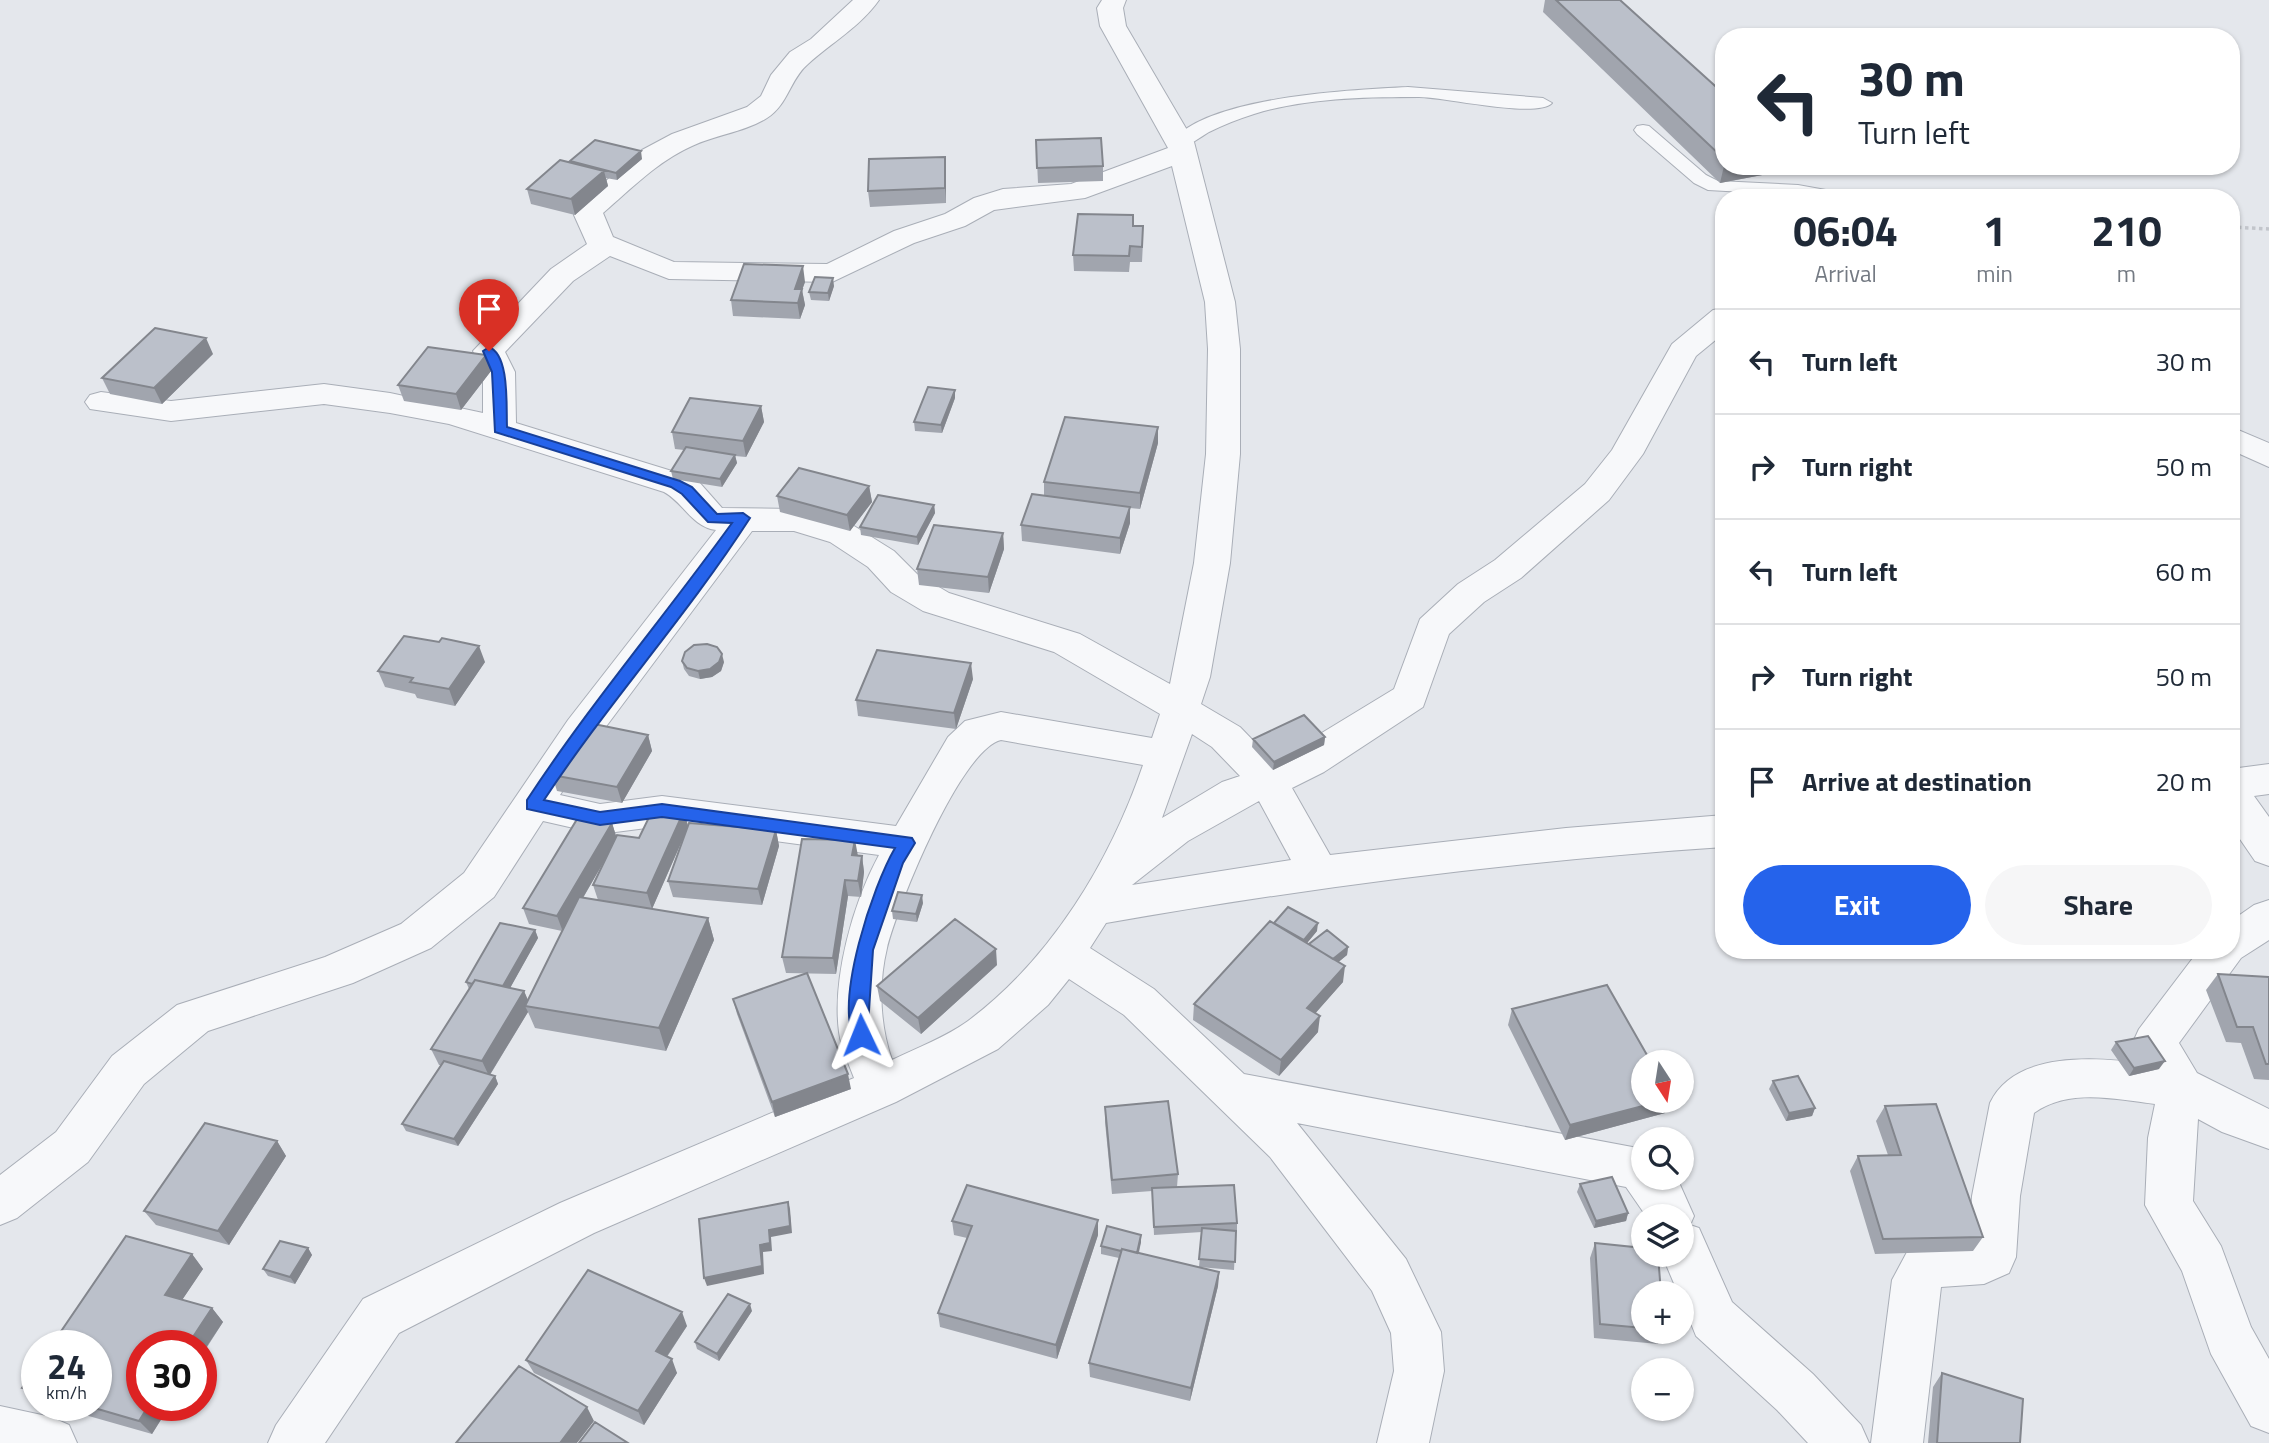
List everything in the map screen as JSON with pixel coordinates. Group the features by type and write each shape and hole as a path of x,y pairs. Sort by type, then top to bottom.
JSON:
{"street":[{"path":"603,247 588,215 589,210 652,156 682,140 757,113 772,100 784,75 799,58 820,44 867,0"},
{"path":"294,1443 381,1316 578,1218 880,1088 982,1036 1033,992 1064,953 1120,870 1166,755 1191,677 1212,563 1223,441 1224,349 1220,302 1181,147 1113,26 1110,8 1114,0"},
{"path":"500,429 499,372 489,351 562,275 603,247 611,246 669,270 702,273 832,273 904,237 955,220 984,204 1003,198 1075,192 1181,147"},
{"path":"1120,870 1174,830 1236,793 1269,782 1310,762 1410,697 1433,628 1471,593 1508,569 1560,520 1597,492 1626,454 1683,351 1715,324"},
{"path":"101,402 142,408 193,410 324,394 454,415 676,484 687,490 713,519 795,520 842,534 881,559 904,583 936,602 1067,643 1226,737 1269,782 1319,873"},
{"path":"2240,442 2269,456"},
{"path":"0,1203 72,1147 128,1070 193,1018 338,970 416,936 479,885 582,730 689,593 743,518"},
{"path":"880,1088 861,1035 859,1007 864,950 895,863 962,747 979,731 1001,726 1166,755"},
{"path":"2240,783 2269,779"},
{"path":"533,804 600,819 662,811 906,843"},
{"path":"2240,806 2269,850"},
{"path":"1093,909 1224,885 1319,873 1563,843 1715,832"},
{"path":"2240,938 2269,917"},
{"path":"1064,953 1139,1002 1286,1143 1388,1275 1416,1332 1419,1371 1403,1443"},
{"path":"2217,959 2155,1042 2180,1087 2171,1139 2169,1205 2204,1262 2229,1337 2269,1408"},
{"path":"1898,1443 1917,1280 1924,1268 1932,1265 1984,1261 1993,1256 1996,1196 2014,1103 2032,1089 2062,1079 2099,1078 2180,1087 2238,1118 2269,1129"},
{"path":"1232,1091 1631,1167"},
{"path":"1692,1267 1714,1319 1795,1392 1843,1443"},
{"path":"0,1432 51,1443"}],"lane":[{"path":"1181,147 1217,120 1249,109 1326,96 1440,92 1518,105 1543,103"},
{"path":"1643,130 1700,179 1714,186 1777,189"}],"path":[{"path":"2240,227 2269,229"}],"building":[{"path":"1556,0 1620,0 1715,86 1715,150"},
{"path":"1101,138 1103,166 1037,168 1036,140"},
{"path":"595,140 641,151 616,173 570,161"},
{"path":"945,157 945,188 868,191 869,159"},
{"path":"560,160 604,171 571,199 527,189"},
{"path":"1078,214 1133,215 1133,226 1143,226 1142,247 1130,246 1129,256 1073,255"},
{"path":"744,264 803,266 795,289 802,289 798,303 731,300"},
{"path":"815,277 833,278 828,293 809,292"},
{"path":"155,328 206,338 154,388 102,378"},
{"path":"428,347 486,355 456,394 398,385"},
{"path":"928,387 955,390 941,425 914,422"},
{"path":"690,398 761,406 743,441 672,432"},
{"path":"1065,417 1158,427 1140,493 1044,482"},
{"path":"686,447 735,455 720,479 671,471"},
{"path":"799,468 869,486 847,515 777,496"},
{"path":"1032,494 1130,507 1120,538 1021,525"},
{"path":"878,495 934,505 917,537 860,527"},
{"path":"934,525 1003,533 988,577 917,569"},
{"path":"404,636 439,642 442,638 479,646 449,689 410,682 413,678 378,671"},
{"path":"707,644 717,647 722,654 719,662 710,669 698,671 687,668 682,661 685,652 694,645"},
{"path":"877,650 971,663 954,713 856,700"},
{"path":"1304,715 1325,737 1274,762 1253,739"},
{"path":"584,722 648,735 617,787 552,775"},
{"path":"654,807 684,811 647,893 593,885 617,835 639,838"},
{"path":"579,816 612,823 557,916 523,908"},
{"path":"689,823 776,830 758,889 668,881"},
{"path":"802,839 855,840 852,855 862,856 858,881 845,880 833,958 782,957"},
{"path":"898,892 922,895 916,914 892,911"},
{"path":"579,897 708,918 659,1028 525,1006"},
{"path":"1288,907 1318,923 1304,940 1274,923"},
{"path":"955,919 996,949 918,1018 877,986"},
{"path":"1270,921 1345,966 1307,1008 1320,1016 1281,1060 1194,1004"},
{"path":"500,923 535,930 503,986 475,980 472,984 466,982"},
{"path":"1327,930 1348,947 1333,959 1309,944"},
{"path":"807,973 848,1074 772,1102 733,999"},
{"path":"2218,974 2269,977 2269,1064 2266,1064 2253,1027 2237,1027"},
{"path":"475,980 524,991 482,1061 431,1049"},
{"path":"1607,985 1644,1050 1631,1050 1631,1109 1570,1125 1512,1009"},
{"path":"2148,1036 2165,1061 2134,1068 2116,1042"},
{"path":"444,1061 495,1076 454,1139 402,1124"},
{"path":"1798,1076 1815,1108 1789,1113 1773,1081"},
{"path":"1168,1101 1178,1174 1112,1180 1105,1107"},
{"path":"1936,1104 1983,1237 1883,1239 1858,1156 1901,1155 1885,1106"},
{"path":"205,1123 277,1141 218,1231 144,1211"},
{"path":"1612,1177 1628,1213 1596,1221 1580,1184"},
{"path":"967,1185 1098,1220 1056,1345 938,1313 972,1226 952,1221"},
{"path":"1234,1185 1237,1223 1154,1227 1152,1188"},
{"path":"788,1202 790,1226 769,1230 770,1243 760,1245 762,1266 704,1278 699,1219"},
{"path":"1107,1226 1141,1235 1137,1253 1101,1246"},
{"path":"1202,1228 1236,1231 1235,1262 1199,1259"},
{"path":"126,1236 192,1254 165,1295 212,1308 198,1330 126,1330 126,1417 112,1413 112,1330 62,1330"},
{"path":"280,1241 308,1248 290,1277 263,1269"},
{"path":"1595,1243 1631,1247 1631,1267 1659,1267 1660,1281 1631,1281 1631,1327 1600,1324"},
{"path":"1122,1249 1219,1272 1191,1388 1089,1363"},
{"path":"588,1270 682,1312 656,1351 672,1359 638,1411 526,1360"},
{"path":"728,1294 750,1304 717,1354 695,1342"},
{"path":"519,1366 587,1407 560,1443 456,1443"},
{"path":"1942,1373 2023,1399 2020,1443 1937,1443"},
{"path":"595,1422 628,1443 579,1443"}],"route":[{"path":"489,351 499,372 500,429 676,484 687,490 713,519 743,518 689,593 582,730 533,804 600,819 662,811 906,843 895,863 864,950 859,1007 861,1035"}]}
